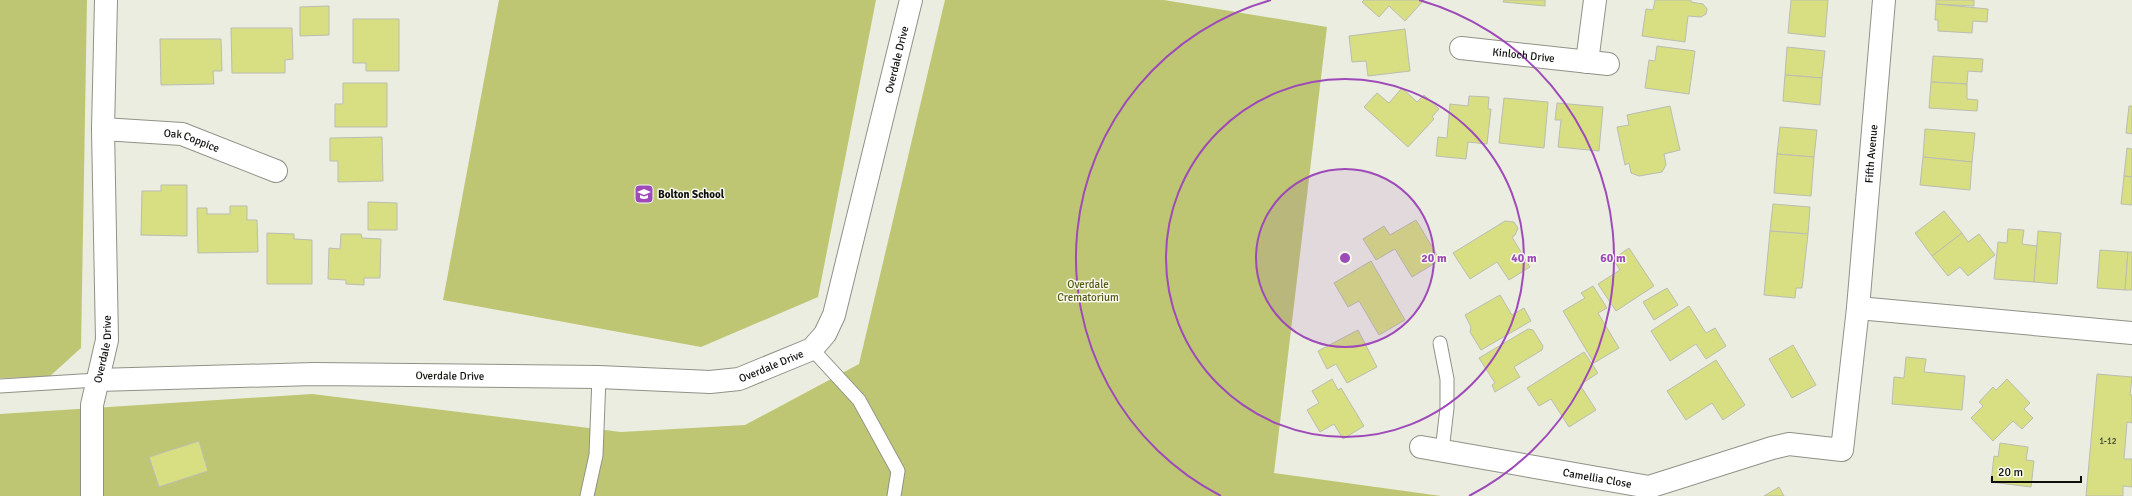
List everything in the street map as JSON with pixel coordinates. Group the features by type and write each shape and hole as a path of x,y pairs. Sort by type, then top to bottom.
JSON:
{"street":[{"name":"Overdale Drive","path":"106,0 104,129 107,340 97,380 314,374 598,377 710,382 739,378 812,349 825,334 834,315 911,0"},
{"path":"1587,62 1595,0"},
{"name":"Fifth Avenue","path":"1842,450 1858,308 1884,0"},
{"name":"Kinloch Drive","path":"1461,48 1608,64"},
{"name":"Oak Coppice","path":"104,129 182,134 276,171"},
{"path":"1858,308 2132,333"},
{"path":"92,496 92,412 97,380"},
{"name":"Camellia Close","path":"1421,447 1649,487 1789,444 1842,450"}],"lane":[{"path":"1440,344 1447,378 1442,451"},
{"path":"812,349 859,400 898,471 894,496"},
{"path":"587,496 596,455 598,377"},
{"path":"0,386 97,380"}],"green space":[{"path":"0,0 87,0 81,348 49,377 0,378"},
{"name":"Bolton School","path":"499,0 876,0 818,297 701,347 443,300"},
{"name":"Overdale Crematorium","path":"945,0 1164,0 1327,27 1274,473 1441,496 0,496 0,414 312,394 621,432 745,425 859,364"}],"building":[{"path":"1364,0 1424,0 1405,21 1389,6 1379,17 1362,2"},
{"path":"1504,0 1545,0 1545,6 1503,2"},
{"path":"1655,0 1691,0 1691,2 1703,4 1707,9 1706,14 1701,17 1688,16 1685,42 1642,36 1646,9 1653,10"},
{"path":"1791,0 1828,0 1825,37 1788,33"},
{"path":"1936,0 1974,0 1974,6 1936,4"},
{"path":"1936,4 1988,9 1987,22 1973,21 1972,33 1938,31 1938,20 1935,20"},
{"path":"329,6 329,35 300,36 300,7"},
{"path":"353,19 399,19 399,71 366,71 366,63 353,63"},
{"path":"231,28 292,28 293,59 285,60 285,73 232,73"},
{"path":"1405,29 1410,71 1368,76 1366,61 1352,62 1349,36"},
{"path":"160,39 221,39 222,71 213,71 214,84 161,85"},
{"path":"1657,46 1695,51 1689,94 1645,88 1649,60 1655,61"},
{"path":"1787,47 1825,51 1822,78 1785,75"},
{"path":"1933,56 1983,59 1982,72 1968,71 1967,84 1931,82"},
{"path":"1785,75 1822,78 1820,105 1783,101"},
{"path":"1931,82 1967,84 1967,99 1978,100 1977,111 1929,108"},
{"path":"343,83 387,83 387,127 335,127 335,104 343,104"},
{"path":"1402,88 1417,102 1424,95 1439,109 1432,117 1434,119 1408,147 1364,107 1377,93 1389,103"},
{"path":"1469,96 1489,97 1488,109 1491,109 1487,144 1468,142 1466,159 1436,156 1438,137 1447,138 1450,104 1468,106"},
{"path":"1504,98 1548,102 1544,148 1499,143"},
{"path":"1557,103 1603,107 1599,151 1558,147 1561,120 1555,120"},
{"path":"1670,106 1680,150 1664,154 1666,165 1662,172 1639,176 1631,173 1629,163 1625,165 1617,127 1629,125 1627,115"},
{"path":"2129,106 2132,106 2132,134 2126,133"},
{"path":"1780,127 1817,130 1814,157 1777,154"},
{"path":"1925,129 1975,133 1972,162 1923,157"},
{"path":"382,137 383,181 338,182 338,161 330,161 330,138"},
{"path":"2127,148 2132,149 2132,177 2124,176"},
{"path":"1777,154 1814,157 1811,196 1774,193"},
{"path":"1923,157 1972,162 1970,190 1920,185"},
{"path":"2124,176 2132,177 2132,205 2121,204"},
{"path":"161,185 187,185 187,236 141,235 142,191 161,191"},
{"path":"368,202 397,203 397,230 368,230"},
{"path":"1773,204 1810,207 1808,234 1770,231"},
{"path":"230,206 247,206 247,220 257,220 258,252 198,253 197,208 207,208 207,214 230,214"},
{"path":"1944,211 1962,233 1932,256 1915,233"},
{"path":"1416,220 1440,260 1412,277 1395,249 1376,260 1363,239 1384,226 1390,235"},
{"path":"1505,221 1514,222 1518,228 1515,235 1512,237 1530,267 1509,280 1497,262 1470,279 1453,253"},
{"path":"2008,229 2024,230 2022,244 2037,246 2034,282 1994,279 1998,242 2007,243"},
{"path":"1770,231 1808,234 1802,288 1796,288 1795,298 1764,295"},
{"path":"2038,231 2061,233 2057,284 2034,282"},
{"path":"267,233 294,234 294,239 312,240 312,284 267,284"},
{"path":"1962,233 1968,242 1979,234 1995,255 1968,276 1960,267 1948,276 1932,256"},
{"path":"341,234 361,234 362,238 381,239 380,278 364,278 364,285 346,284 346,280 328,279 329,248 340,249"},
{"path":"1629,248 1654,286 1616,311 1598,284 1620,270 1613,259"},
{"path":"2100,250 2128,252 2125,290 2097,288"},
{"path":"2128,252 2132,252 2132,290 2125,290"},
{"path":"1371,261 1405,320 1379,335 1359,301 1348,307 1334,283"},
{"path":"1593,286 1607,308 1598,313 1619,348 1594,363 1563,311 1585,298 1581,293"},
{"path":"1667,288 1678,305 1654,320 1643,302"},
{"path":"1500,295 1512,315 1524,308 1531,321 1481,350 1470,332 1471,327 1465,315"},
{"path":"1689,306 1706,333 1715,328 1726,346 1706,359 1696,344 1670,361 1651,331"},
{"path":"1528,329 1533,330 1543,346 1542,350 1514,367 1520,377 1495,392 1492,385 1495,383 1479,358"},
{"path":"1358,330 1377,367 1347,383 1336,364 1327,369 1318,351"},
{"path":"1793,345 1816,385 1792,398 1769,359"},
{"path":"1584,352 1598,373 1580,385 1596,410 1569,427 1551,399 1539,406 1527,388"},
{"path":"1906,357 1926,359 1924,372 1965,376 1962,410 1892,404 1894,377 1904,378"},
{"path":"1716,360 1745,405 1723,420 1712,403 1686,420 1667,391"},
{"path":"2097,374 2132,377 2130,395 2132,395 2132,423 2127,422 2124,459 2132,459 2132,487 2123,486 2123,496 2086,496"},
{"path":"1332,379 1338,390 1341,388 1364,426 1343,439 1334,424 1320,432 1307,410 1319,403 1312,391"},
{"path":"2007,379 2030,403 2024,409 2033,418 2022,429 2013,421 1993,441 1971,418 1983,406 1979,402 1993,387 1996,390"},
{"path":"199,441 208,471 159,487 149,457"},
{"path":"2000,443 2028,447 2026,460 2034,461 2031,487 1991,482 1994,456 1998,457"},
{"path":"1779,487 1784,496 1764,496"}],"place":[{"name":"Bolton School","path":"644,194"}]}
